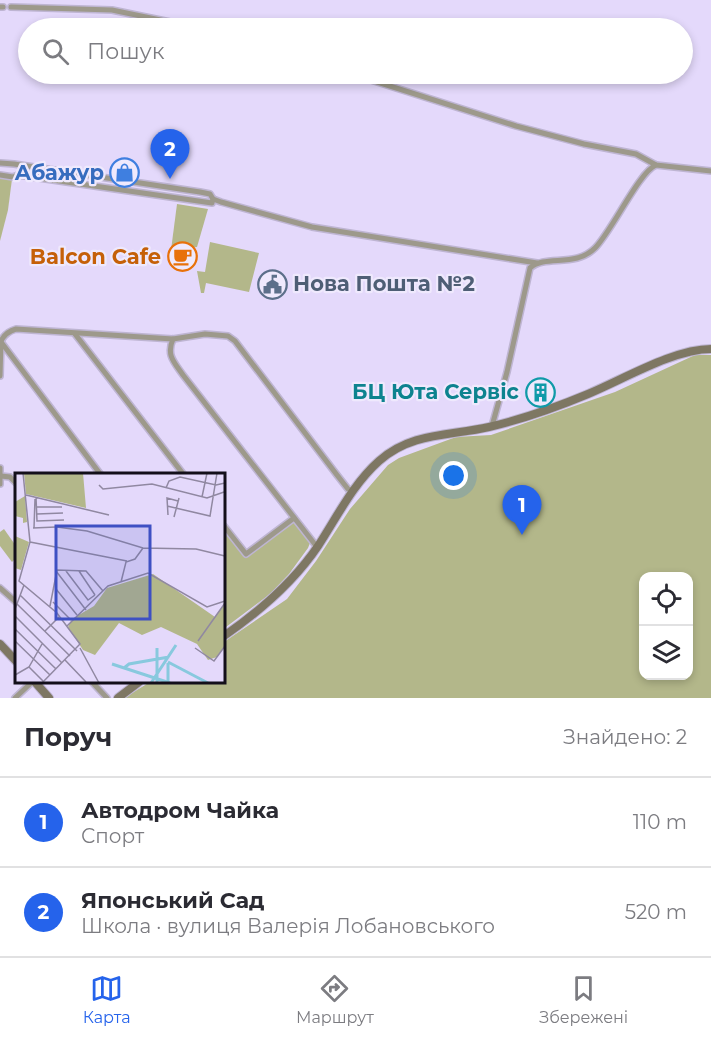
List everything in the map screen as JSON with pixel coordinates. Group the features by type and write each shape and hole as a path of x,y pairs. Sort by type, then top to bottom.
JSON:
{"street":[{"path":"11,8 104,9 153,18"},
{"path":"384,84 516,126 584,144 636,154 656,165 711,171"},
{"path":"0,163 200,192 210,194 213,199 312,227 537,263 572,259 594,249 609,231 644,175 656,165"},
{"path":"0,175 13,177 18,175 212,203 213,199"},
{"path":"492,426 507,372 527,278 530,268 537,263"},
{"path":"0,376 1,341 10,331 16,329 173,339 205,334 228,336 235,342 348,489 353,491"},
{"path":"75,334 183,473"},
{"path":"173,339 169,351 172,360 317,547"},
{"path":"1,341 100,473"},
{"path":"225,634 266,606 292,578 317,547 353,491 377,462 393,450 427,436 492,426 569,402 682,353 711,350"},
{"path":"0,468 0,484"},
{"path":"1,476 10,477 15,482"},
{"path":"225,527 246,554 294,519"},
{"path":"0,588 15,601"},
{"path":"0,644 15,660"},
{"path":"15,698 31,683"},
{"path":"35,683 49,698"},
{"path":"94,683 107,698"},
{"path":"118,698 137,683"}],"green space":[{"path":"0,177 12,179 8,210 0,241"},
{"path":"177,204 208,209 197,247 171,250"},
{"path":"210,242 259,253 249,292 206,283 204,293 201,293 197,271 205,272"},
{"path":"695,355 711,355 711,698 124,698 148,683 225,683 225,641 287,599 316,561 350,509 388,465 399,458 456,437 491,435 615,392"},
{"path":"291,523 296,523 310,543 289,574 270,594 226,627 225,531 246,557"},
{"path":"4,529 15,545 15,559 12,562 0,546 0,532"}],"place":[{"name":"Абажур","path":"125,173"},
{"name":"Японський Сад","path":"170,179"},
{"name":"Balcon Cafe","path":"182,257"},
{"name":"Нова Пошта №2","path":"272,284"},
{"name":"БЦ Юта Сервіс","path":"540,392"},
{"name":"Автодром Чайка","path":"522,535"}]}
